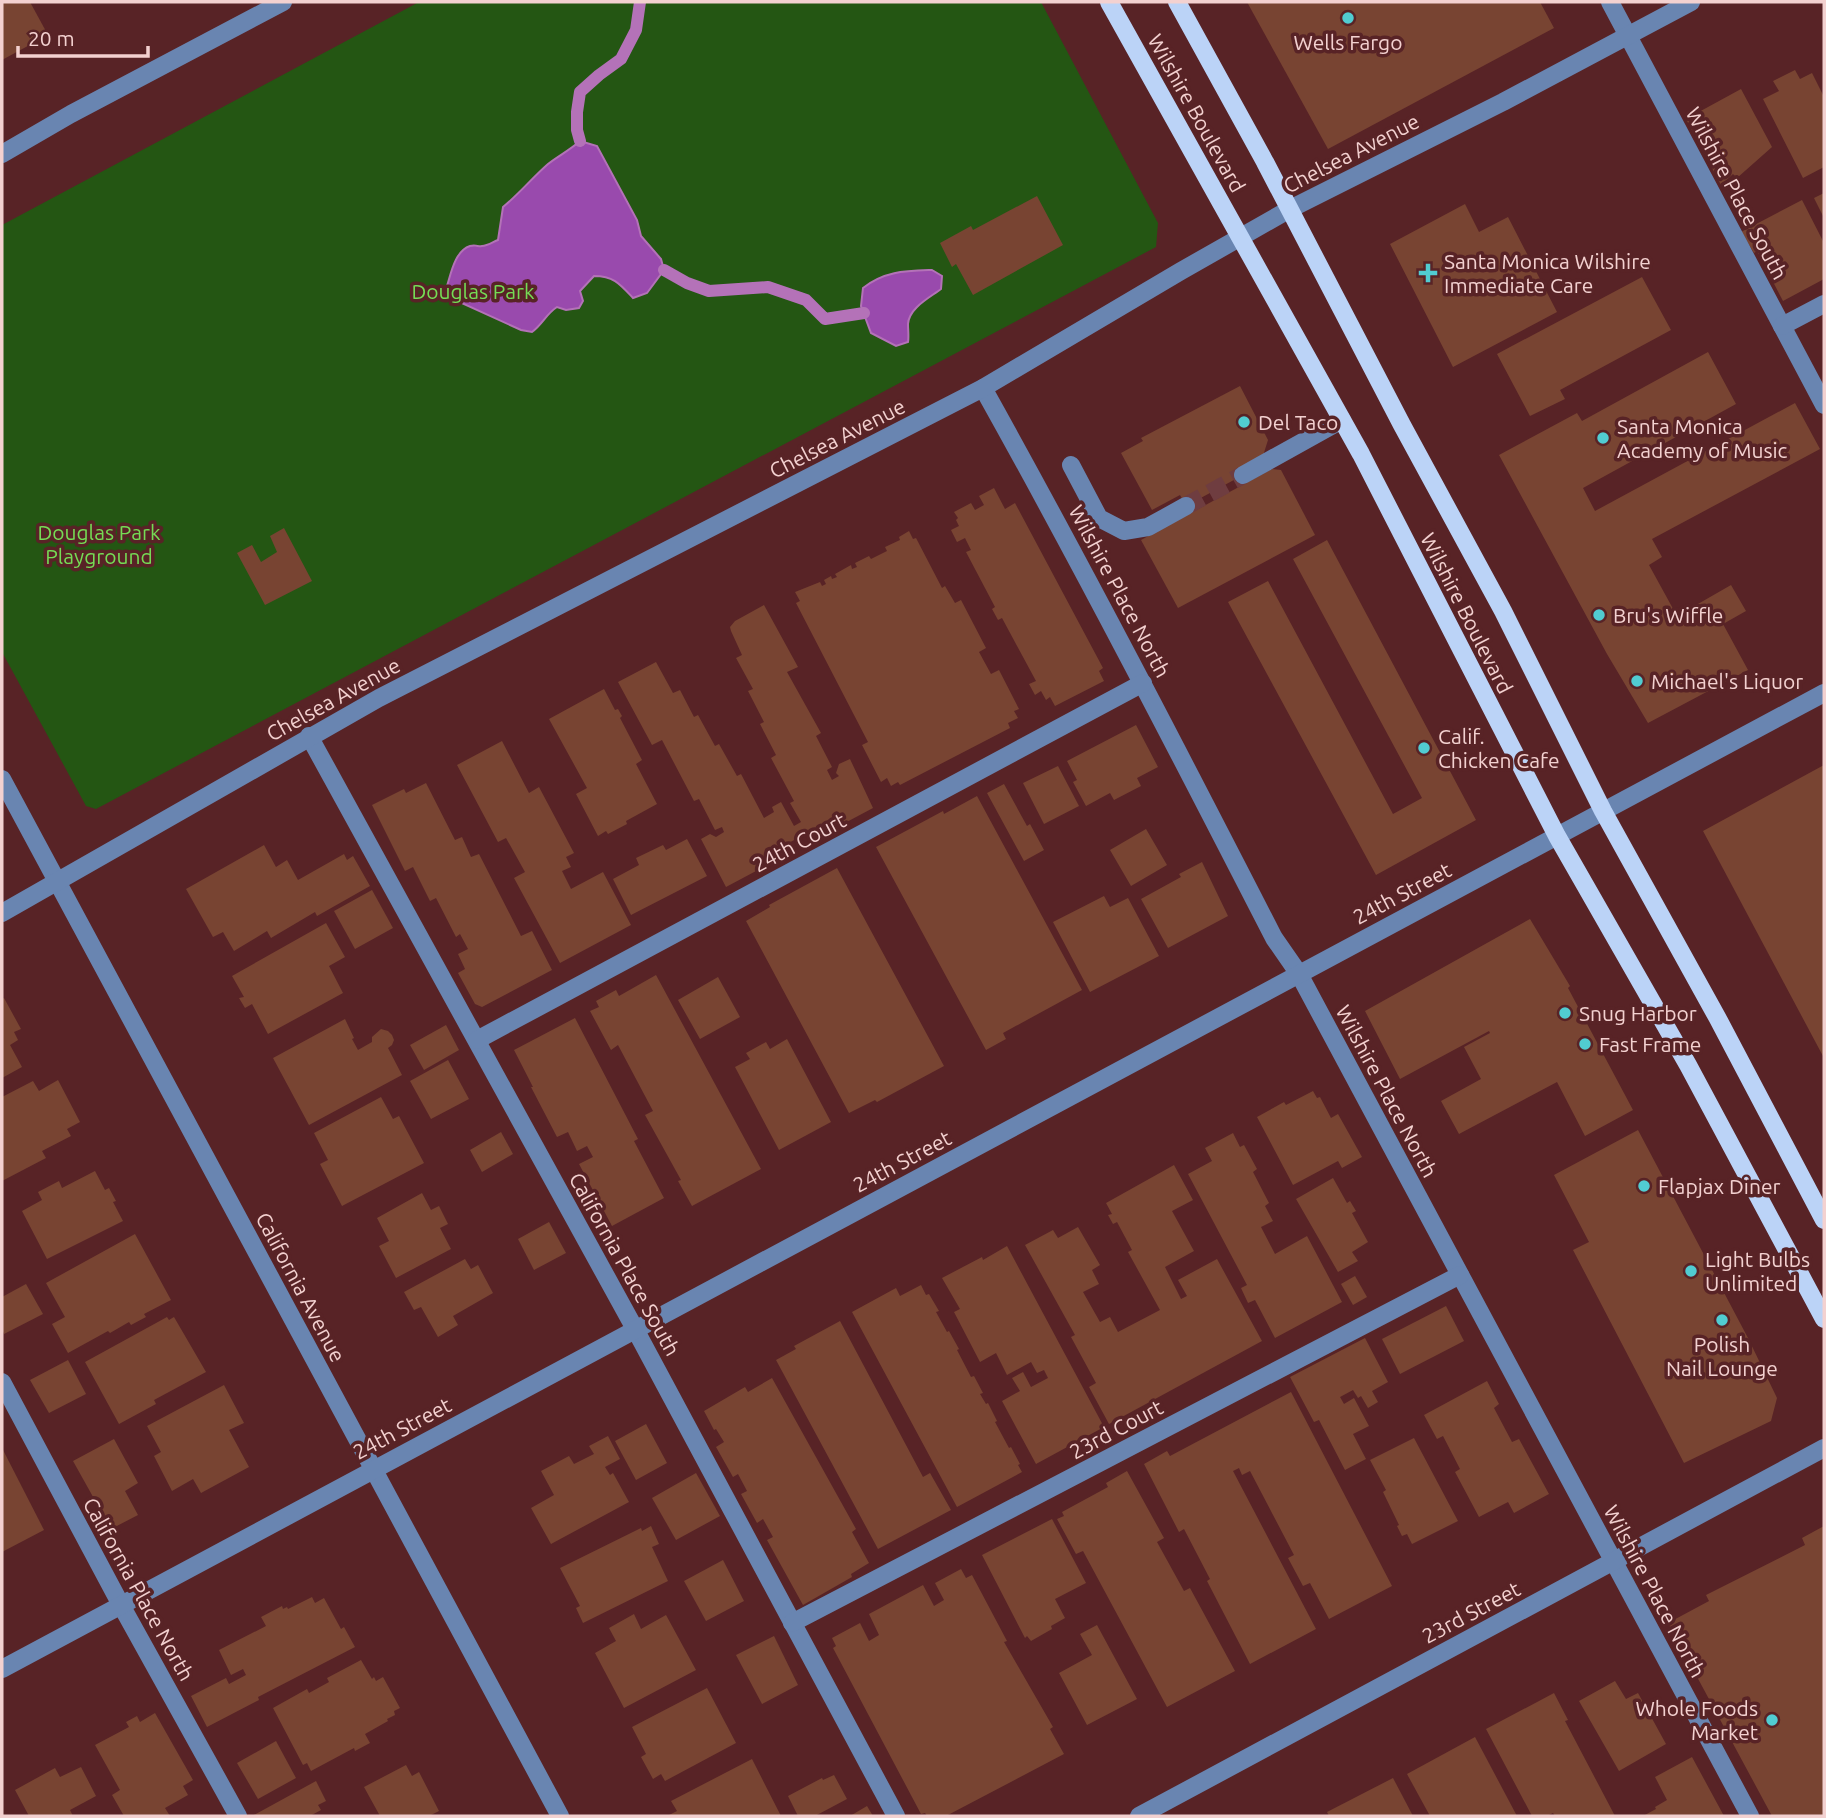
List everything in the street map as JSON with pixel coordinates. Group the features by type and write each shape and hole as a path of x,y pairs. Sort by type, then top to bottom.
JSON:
{"main road":[{"name":"Wilshire Boulevard","path":"1109,2 1342,420 1557,836 1688,1065 1824,1319"},
{"name":"Wilshire Boulevard","path":"1177,2 1290,208 1402,425 1503,611 1603,811 1717,1017 1824,1220"}],"street":[{"path":"2,152 283,2"},
{"name":"Wilshire Place South","path":"1609,2 1824,405"},
{"name":"Chelsea Avenue","path":"2,913 309,736 983,388 1290,208 1492,107 1691,2"},
{"path":"1782,326 1824,304"},
{"name":"Wilshire Place North","path":"983,388 1143,683 1274,938 1299,974 1750,1816"},
{"path":"1243,475 1342,420"},
{"path":"1071,465 1100,518 1124,531 1148,527 1186,506"},
{"name":"24th Court","path":"477,1040 1143,683"},
{"name":"24th Street","path":"2,1669 1824,693"},
{"name":"California Place South","path":"309,736 635,1329 895,1816"},
{"name":"California Avenue","path":"2,779 560,1816"},
{"name":"23rd Court","path":"792,1623 1460,1275"},
{"name":"California Place North","path":"2,1382 238,1816"},
{"name":"23rd Street","path":"1139,1816 1824,1448"}],"green space":[{"name":"Douglas Park","path":"419,2 1041,2 1158,223 1156,247 96,809 86,806 2,652 2,225"}],"shaded area":[{"path":"580,141 597,146 637,220 641,236 661,259 664,270 647,293 633,298 616,282 607,277 594,276 580,291 583,301 579,308 566,310 557,307 532,332 521,330 455,300 447,286 454,263 461,253 470,246 484,246 498,240 503,207 548,164"},
{"path":"932,270 942,276 941,289 912,313 908,324 908,342 896,346 871,333 861,306 863,288 887,275"}],"building":[{"path":"2,2 30,2 48,35 2,60"},
{"path":"1247,2 1540,2 1554,28 1328,149"},
{"path":"1795,70 1800,79 1812,73 1824,97 1824,167 1803,178 1763,99 1779,91 1773,81"},
{"path":"1741,89 1772,147 1737,178 1733,174 1721,185 1686,119"},
{"path":"1824,193 1824,218 1814,198"},
{"path":"1037,196 1063,245 973,295 956,264 952,267 940,243 971,226 973,230"},
{"path":"1802,200 1824,243 1824,279 1783,301 1757,251 1754,253 1741,232"},
{"path":"1465,204 1479,232 1508,217 1557,312 1453,367 1390,244"},
{"path":"1642,277 1671,330 1560,390 1565,399 1530,416 1497,354"},
{"path":"1708,352 1736,404 1583,488 1595,511 1795,403 1820,449 1652,539 1662,557 1649,565 1677,616 1731,585 1746,611 1723,624 1748,670 1648,723 1607,654 1499,455 1577,413 1582,421"},
{"path":"1240,386 1268,440 1262,459 1243,475 1186,506 1180,495 1152,510 1121,453 1143,441 1141,438"},
{"path":"1272,469 1281,470 1315,535 1178,608 1141,540"},
{"path":"994,488 1005,509 1015,503 1103,668 1099,671 1104,681 1055,706 1050,697 1046,700 1041,691 1035,695 1029,684 1036,681 1002,618 998,620 992,609 995,607 966,552 971,550 965,538 957,542 951,530 959,526 954,512 971,503 975,510 984,505 979,496"},
{"path":"284,528 312,581 265,605 237,553 252,545 261,562 277,552 270,536"},
{"path":"909,531 913,539 916,538 942,588 945,586 955,603 961,600 986,648 979,652 991,674 999,670 1019,709 1014,711 1018,718 1008,723 1010,728 900,785 898,782 891,786 887,778 881,782 862,745 868,742 796,603 800,601 795,592 820,582 822,586 826,584 824,580 831,576 832,579 837,577 835,574 851,565 852,569 857,567 855,563 887,551 885,547 900,540 899,537"},
{"path":"1327,540 1476,820 1376,875 1228,602 1268,581 1393,814 1422,798 1293,559"},
{"path":"764,605 798,667 787,672 821,733 816,736 832,767 827,770 832,780 839,776 836,773 839,764 850,759 873,808 811,841 807,833 785,845 790,853 726,887 701,839 710,834 716,837 724,832 722,827 715,830 699,799 694,801 662,740 652,745 618,682 656,662 673,693 680,690 694,717 698,715 715,746 719,744 737,776 741,774 764,818 774,812 772,807 781,802 794,826 801,822 790,803 794,801 771,758 776,755 760,724 764,722 748,691 753,689 736,658 742,655 730,627 735,621"},
{"path":"604,689 615,710 618,709 622,716 620,718 642,760 636,764 657,804 626,821 627,824 598,836 576,794 587,788 549,719"},
{"path":"1136,725 1158,767 1137,778 1141,786 1114,800 1110,793 1086,806 1073,782 1077,780 1067,761"},
{"path":"502,741 529,793 539,787 574,853 566,857 571,867 562,871 571,889 603,872 631,925 560,963 514,878 525,872 506,838 498,842 457,765"},
{"path":"1824,765 1824,1058 1703,831"},
{"path":"1058,766 1079,806 1044,824 1023,783"},
{"path":"426,783 455,840 462,837 471,857 479,854 521,936 532,931 552,970 482,1007 475,1004 458,973 465,969 458,954 468,949 460,934 456,937 436,898 430,901 413,867 405,871 372,805 404,789 406,793"},
{"path":"1004,784 1044,850 1024,861 987,793"},
{"path":"977,796 1082,990 1003,1033 1006,1039 986,1050 876,847"},
{"path":"1146,829 1167,865 1131,886 1110,850"},
{"path":"687,839 707,876 631,915 613,879 639,865 636,858 663,845 666,850"},
{"path":"264,845 276,867 287,860 298,880 344,854 347,860 353,856 370,886 317,916 315,912 271,938 267,931 234,951 223,932 213,937 186,889"},
{"path":"1202,862 1228,916 1168,948 1141,899"},
{"path":"837,868 944,1066 877,1102 875,1100 849,1113 746,921 770,907 769,905"},
{"path":"372,890 393,928 355,949 334,911"},
{"path":"1104,896 1110,907 1128,898 1159,956 1090,992 1053,922"},
{"path":"1530,919 1570,986 1568,988 1633,1110 1585,1136 1557,1082 1459,1134 1441,1101 1481,1079 1464,1047 1490,1033 1489,1031 1400,1079 1365,1011"},
{"path":"326,923 345,957 329,966 343,993 268,1034 252,1004 245,1008 239,998 244,997 232,976"},
{"path":"656,975 761,1169 692,1206 678,1181 681,1180 645,1115 653,1111 618,1045 611,1050 590,1011 599,1007 596,1001 616,990 619,996"},
{"path":"718,977 740,1017 700,1039 678,1000"},
{"path":"4,998 21,1029 14,1032 18,1040 10,1045 22,1067 2,1078 2,999"},
{"path":"575,1018 638,1139 634,1141 664,1198 612,1226 579,1164 593,1157 587,1146 577,1151 568,1132 557,1137 514,1050"},
{"path":"345,1019 358,1050 372,1042 372,1037 381,1029 388,1031 394,1040 388,1048 402,1075 309,1125 273,1058"},
{"path":"446,1025 459,1050 424,1070 410,1045"},
{"path":"787,1039 831,1122 779,1150 735,1067 750,1059 746,1053 766,1042 770,1049"},
{"path":"448,1060 469,1099 431,1119 410,1081"},
{"path":"58,1080 80,1122 67,1129 71,1136 42,1151 46,1158 2,1181 2,1097 33,1081 39,1091"},
{"path":"1313,1091 1317,1098 1320,1097 1331,1118 1338,1114 1362,1157 1342,1168 1338,1161 1293,1185 1257,1117 1284,1102 1286,1105"},
{"path":"381,1097 393,1119 399,1116 424,1163 342,1206 320,1164 328,1160 314,1133"},
{"path":"1638,1130 1777,1398 1771,1421 1684,1463 1573,1250 1589,1242 1554,1175"},
{"path":"501,1132 513,1154 482,1172 470,1150"},
{"path":"1233,1133 1240,1147 1244,1145 1257,1169 1253,1172 1269,1203 1265,1206 1273,1221 1261,1227 1275,1254 1307,1236 1342,1302 1275,1338 1255,1300 1248,1303 1241,1288 1247,1285 1188,1174 1212,1161 1205,1148"},
{"path":"1174,1165 1193,1200 1172,1211 1194,1251 1165,1267 1181,1299 1187,1296 1178,1280 1217,1259 1262,1341 1109,1424 1089,1387 1096,1383 1071,1337 1075,1335 1025,1245 1053,1230 1058,1238 1078,1227 1100,1265 1092,1270 1099,1284 1083,1292 1100,1322 1110,1317 1118,1332 1160,1310 1128,1252 1132,1250 1117,1222 1113,1224 1108,1215 1112,1214 1106,1203"},
{"path":"95,1171 105,1190 109,1188 123,1221 47,1259 22,1211 42,1200 38,1192 59,1181 62,1188"},
{"path":"1333,1178 1347,1203 1350,1201 1356,1211 1352,1213 1368,1242 1352,1252 1358,1261 1338,1272 1296,1199"},
{"path":"422,1193 431,1210 439,1206 448,1224 440,1228 451,1249 396,1278 379,1246 389,1241 377,1218"},
{"path":"549,1222 566,1253 534,1270 518,1239"},
{"path":"135,1234 171,1300 144,1314 146,1317 131,1325 129,1322 110,1333 108,1331 68,1353 52,1324 65,1317 46,1283"},
{"path":"1007,1246 1104,1427 1036,1464 1002,1401 1020,1391 1012,1378 1023,1372 1031,1387 1048,1378 1044,1370 1037,1373 1031,1362 1007,1375 996,1353 980,1362 954,1312 960,1309 942,1278"},
{"path":"465,1259 471,1269 478,1265 493,1293 453,1316 458,1325 438,1337 421,1307 414,1310 404,1292"},
{"path":"1355,1276 1367,1297 1353,1305 1341,1284"},
{"path":"26,1284 43,1314 4,1334 2,1297"},
{"path":"921,1285 939,1311 936,1312 959,1349 957,1350 971,1377 974,1376 983,1393 980,1394 986,1404 988,1403 997,1421 995,1422 1009,1448 1011,1447 1022,1472 957,1507 852,1312 896,1288 900,1296"},
{"path":"1446,1306 1464,1341 1400,1374 1382,1339"},
{"path":"167,1317 169,1320 174,1317 206,1372 154,1400 156,1404 119,1424 85,1362"},
{"path":"840,1321 923,1477 930,1473 951,1510 878,1549 776,1360 796,1349 794,1346"},
{"path":"1365,1338 1388,1382 1372,1391 1378,1402 1368,1408 1361,1396 1358,1398 1353,1390 1340,1397 1344,1404 1354,1398 1369,1426 1353,1434 1366,1459 1345,1470 1319,1420 1314,1422 1290,1377"},
{"path":"68,1360 86,1394 49,1413 30,1380"},
{"path":"772,1378 856,1529 852,1532 869,1563 851,1574 852,1577 803,1605 767,1540 773,1537 763,1519 757,1523 741,1494 747,1491 738,1474 733,1477 716,1447 724,1442 704,1411 745,1387 748,1392"},
{"path":"1487,1381 1499,1404 1494,1408 1512,1442 1519,1439 1549,1494 1514,1513 1508,1502 1479,1517 1455,1472 1460,1469 1443,1436 1437,1439 1424,1415"},
{"path":"224,1385 244,1423 229,1430 249,1467 201,1493 193,1479 172,1491 154,1456 161,1452 147,1426"},
{"path":"1291,1392 1392,1586 1329,1619 1310,1583 1303,1586 1288,1558 1294,1555 1250,1471 1242,1475 1239,1468 1233,1471 1316,1629 1250,1664 1207,1581 1210,1579 1184,1529 1179,1532 1144,1464 1167,1451 1170,1456"},
{"path":"646,1424 667,1463 636,1480 615,1441"},
{"path":"608,1436 620,1459 605,1467 610,1475 613,1473 629,1502 551,1544 531,1508 554,1495 541,1471 569,1456 574,1464 594,1454 589,1446"},
{"path":"1414,1438 1458,1521 1412,1544 1407,1534 1402,1536 1397,1526 1399,1525 1383,1492 1386,1490 1370,1460"},
{"path":"114,1439 138,1483 125,1491 138,1515 111,1529 73,1461"},
{"path":"2,1448 44,1530 2,1552"},
{"path":"1127,1471 1164,1538 1157,1542 1184,1591 1190,1588 1235,1671 1167,1707 1083,1551 1076,1554 1057,1519 1064,1516 1062,1512 1108,1487 1106,1483"},
{"path":"696,1473 720,1516 676,1540 652,1498"},
{"path":"1052,1519 1086,1583 1055,1599 1065,1618 1031,1641 1027,1636 1025,1638 982,1555"},
{"path":"651,1526 659,1544 652,1547 668,1581 583,1623 576,1608 580,1606 560,1568 641,1528 642,1531"},
{"name":"Whole Foods Market","path":"1824,1526 1824,1816 1772,1816 1668,1623 1709,1601 1706,1595 1805,1545 1802,1538"},
{"path":"723,1560 744,1601 706,1621 684,1581"},
{"path":"961,1569 966,1578 972,1575 1007,1641 1004,1642 1053,1727 1050,1729 1064,1754 946,1816 927,1816 925,1813 921,1814 833,1648 836,1646 832,1638 860,1623 869,1641 879,1635 869,1614 923,1585 934,1606 944,1600 935,1583"},
{"path":"312,1597 315,1603 324,1598 341,1629 344,1627 355,1647 258,1697 259,1700 207,1727 191,1696 226,1678 229,1684 246,1675 243,1669 231,1675 219,1650 266,1626 261,1617 282,1606 283,1609 288,1609"},
{"path":"634,1614 641,1629 666,1615 696,1670 624,1708 595,1653 616,1641 609,1628"},
{"path":"1097,1625 1137,1699 1087,1725 1059,1673 1092,1655 1080,1634"},
{"path":"774,1636 798,1685 762,1704 736,1655"},
{"path":"361,1660 372,1679 374,1677 376,1681 383,1677 400,1708 394,1711 395,1715 387,1719 388,1721 365,1734 370,1743 355,1751 354,1748 311,1771 307,1763 303,1765 273,1708 307,1689 309,1693 329,1682 327,1678"},
{"path":"1615,1681 1626,1699 1638,1693 1666,1744 1619,1771 1579,1701"},
{"path":"707,1688 736,1743 665,1781 661,1774 653,1779 641,1757 646,1754 632,1727"},
{"path":"1554,1693 1568,1720 1565,1721 1615,1816 1555,1816 1553,1813 1547,1816 1532,1816 1486,1729"},
{"path":"155,1713 193,1780 183,1786 188,1795 165,1808 170,1816 124,1816 112,1795 120,1790 95,1745 129,1727 126,1722 137,1716 140,1722"},
{"path":"1475,1737 1517,1816 1430,1816 1407,1774"},
{"path":"276,1741 296,1778 258,1799 237,1763"},
{"path":"1692,1757 1724,1816 1643,1816 1667,1800 1655,1777"},
{"path":"752,1759 781,1816 667,1816 677,1811 671,1801"},
{"path":"406,1765 412,1776 419,1772 439,1811 429,1816 380,1816 364,1787"},
{"path":"81,1767 96,1796 70,1810 73,1816 29,1816 15,1790 55,1768 60,1777"},
{"path":"834,1775 847,1799 815,1816 798,1816 788,1796 822,1778 823,1780"},
{"path":"1393,1778 1413,1816 1329,1816 1327,1812"},
{"path":"316,1781 326,1801 318,1805 321,1810 310,1816 252,1816"},
{"path":"867,1806 873,1816 850,1816"}],"waterway":[{"path":"580,141 577,130 580,92 621,59 636,30 640,2"},
{"path":"664,270 709,291 768,287 806,300 825,319 864,313"}],"tunnel":[{"path":"1186,506 1243,475"}],"place":[{"name":"Wells Fargo","path":"1348,18"},
{"name":"Santa Monica Wilshire Immediate Care","path":"1428,273"},
{"name":"Del Taco","path":"1244,422"},
{"name":"Santa Monica Academy of Music","path":"1603,438"},
{"name":"Bru's Wiffle","path":"1599,615"},
{"name":"Michael's Liquor","path":"1637,681"},
{"name":"Calif. Chicken Cafe","path":"1424,748"},
{"name":"Snug Harbor","path":"1565,1013"},
{"name":"Fast Frame","path":"1585,1044"},
{"name":"Flapjax Diner","path":"1644,1186"},
{"name":"Light Bulbs Unlimited","path":"1691,1271"},
{"name":"Polish Nail Lounge","path":"1722,1320"},
{"name":"Whole Foods Market","path":"1772,1720"}],"park label":[{"name":"Douglas Park Playground","path":"99,544"}]}
